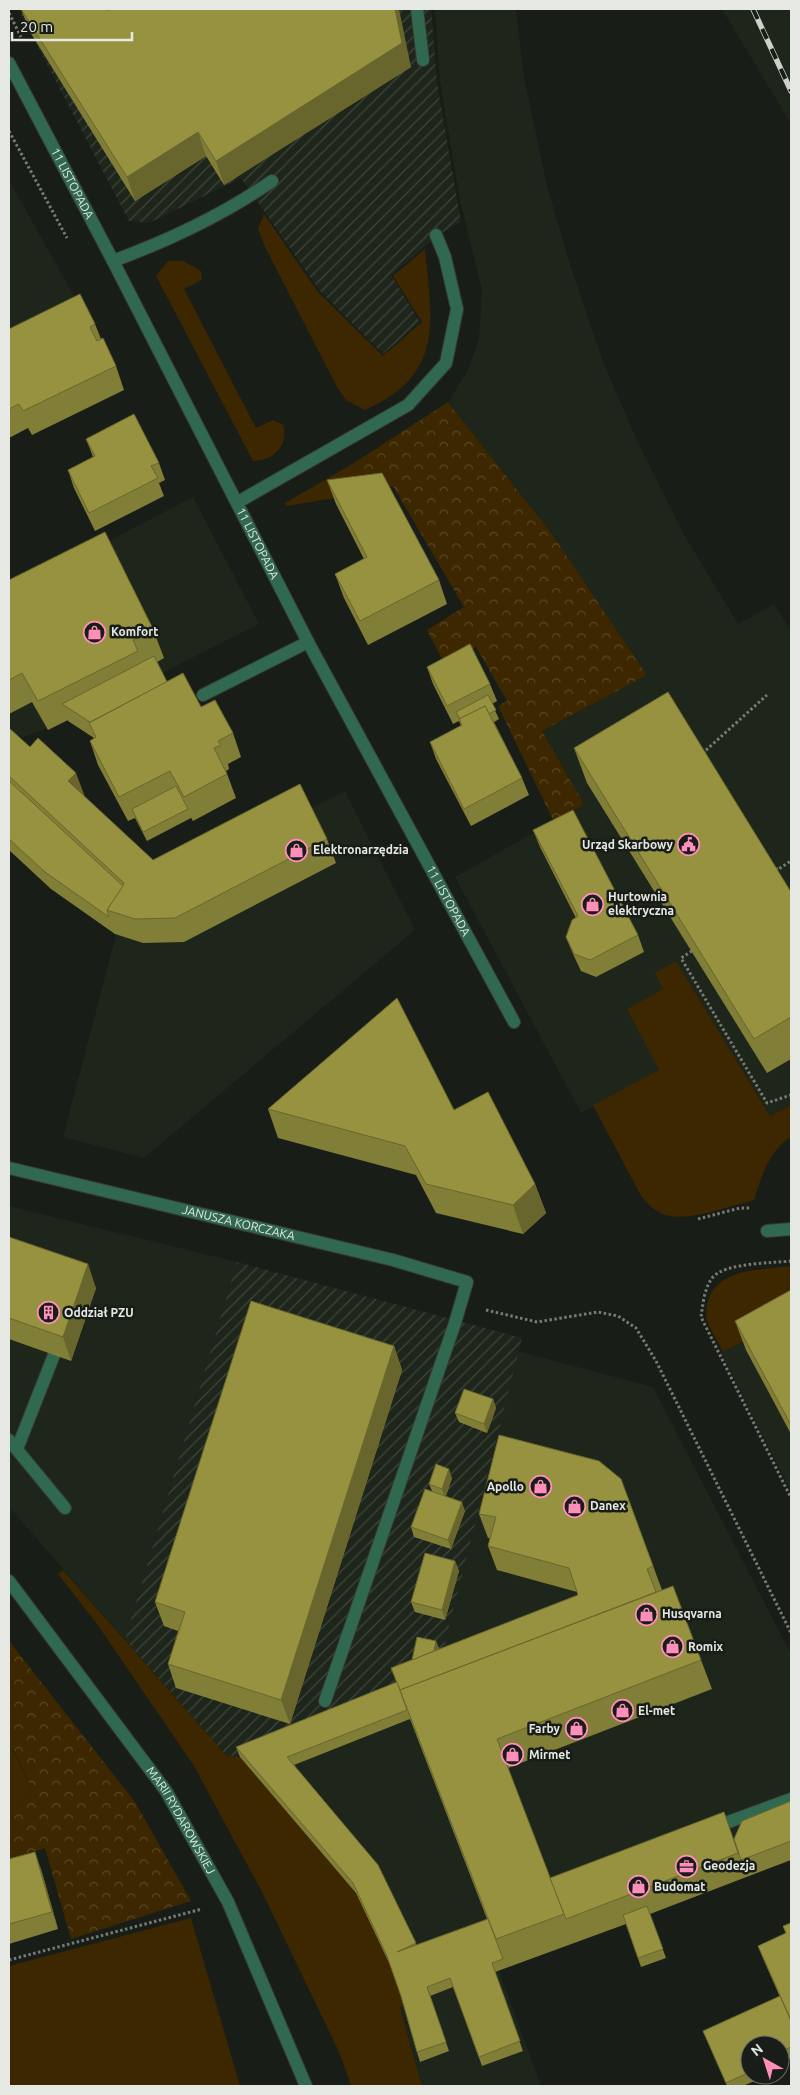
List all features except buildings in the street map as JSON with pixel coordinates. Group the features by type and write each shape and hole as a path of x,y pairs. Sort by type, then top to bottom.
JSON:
{"street":[{"path":"417,9 423,60"},
{"name":"11 LISTOPADA","path":"9,63 238,502 308,642 514,1022"},
{"path":"113,261 190,230 251,196 272,181"},
{"path":"238,502 408,405 446,363 457,308 445,257 436,235"},
{"path":"203,694 308,642"},
{"name":"JANUSZA KORCZAKA","path":"9,1168 393,1260 467,1282 455,1323 325,1701"},
{"path":"767,1231 791,1229"},
{"path":"54,1355 13,1444 65,1508"},
{"name":"MARII RYDAROWSKIEJ","path":"9,1581 166,1791 228,1902 306,2086"},
{"path":"700,1833 791,1799"}],"path":[{"path":"9,131 70,245"},
{"path":"709,760 704,752 766,695"},
{"path":"772,861 782,878"},
{"path":"777,870 791,861"},
{"path":"692,951 681,958 767,1103 791,1095"},
{"path":"698,1219 740,1208 758,1208"},
{"path":"791,1261 724,1269 713,1278 703,1298 701,1318 791,1498"},
{"path":"666,1381 791,1633"},
{"path":"9,1960 207,1907"}],"shaded area":[{"path":"18,9 431,9 437,83 461,222 440,234 391,275 420,322 383,354 320,291 241,178 149,223 129,221"},
{"path":"435,9 516,9 524,77 547,186 571,268 604,364 640,447 683,533 738,624 774,604 791,631 791,1105 770,1116 676,961 663,988 659,1070 581,1113 455,877 584,804 542,731 647,675 552,534 448,402 468,370 479,339 482,290 460,200 440,81"},
{"path":"722,9 791,9 791,124"},
{"path":"9,180 87,319 9,357"},
{"path":"193,497 259,624 68,721 9,742 9,593"},
{"path":"345,791 415,930 144,1158 63,1137 116,935 142,895"},
{"path":"9,1206 237,1262 125,1640 9,1507"},
{"path":"237,1262 522,1338 436,1678 240,1757 226,1755 125,1640"},
{"path":"791,1316 791,1491 721,1353"},
{"path":"517,1351 653,1387 791,1654 791,1860 499,1971 541,2086 422,2086 400,2006 404,2005 240,1757"}],"green space":[{"path":"264,214 318,292 383,356 422,322 393,276 425,249 430,300 428,343 421,362 409,380 391,396 365,410 346,400 337,387 265,247 258,229"},
{"path":"168,261 183,261 201,271 202,280 184,289 256,428 273,420 283,425 284,439 278,451 273,455 253,461 156,276"},
{"path":"448,402 552,534 647,675 542,731 584,804 554,822 498,706 507,701 476,647 445,665 427,630 464,607 393,486 372,492 354,463"},
{"path":"354,463 372,492 286,506 285,503"},
{"path":"676,961 770,1116 791,1105 791,1137 777,1149 767,1164 754,1200 698,1215 675,1217 658,1212 641,1196 593,1105 659,1070 627,1009 663,989 655,973"},
{"path":"791,1266 791,1316 723,1352 706,1318 708,1301 715,1288 723,1281 744,1272"},
{"path":"63,1570 226,1755 240,1757 356,1893 390,1965 405,2005 400,2007 422,2086 351,2086 340,2054 262,1892 194,1766 97,1624 58,1574"},
{"path":"9,1641 135,1802 191,1901 71,1939 45,1848 9,1861 9,1810 34,1794 14,1750 9,1752"},
{"path":"13,1750 34,1794 9,1810 9,1752"},
{"path":"191,1918 240,2086 9,2086 9,1966"}],"railway":[{"path":"753,9 791,91"}],"place":[{"name":"Komfort","path":"95,632"},
{"name":"Urząd Skarbowy","path":"689,845"},
{"name":"Elektronarzędzia","path":"297,850"},
{"name":"Hurtownia elektryczna","path":"592,904"},
{"name":"Oddział PZU","path":"48,1313"},
{"name":"Apollo","path":"540,1487"},
{"name":"Danex","path":"574,1506"},
{"name":"Husqvarna","path":"646,1614"},
{"name":"Romix","path":"672,1647"},
{"name":"El-met","path":"622,1711"},
{"name":"Farby","path":"576,1729"},
{"name":"Mirmet","path":"513,1755"},
{"name":"Geodezja","path":"687,1866"},
{"name":"Budomat","path":"638,1887"}]}
